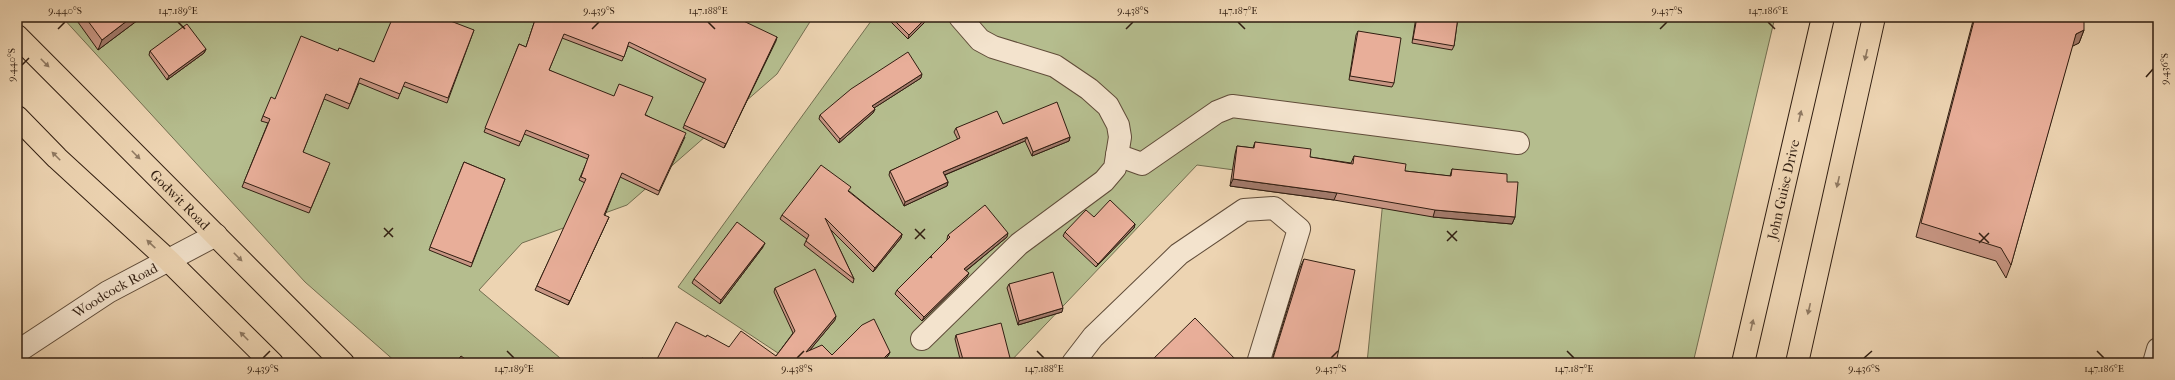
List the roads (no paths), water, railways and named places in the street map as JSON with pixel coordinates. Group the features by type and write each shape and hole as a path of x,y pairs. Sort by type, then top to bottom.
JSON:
{"main road":[{"name":"John Guise Drive","path":"1744,363 1823,17"},
{"path":"1797,363 1874,17"},
{"name":"Godwit Road","path":"17,36 343,363"},
{"path":"17,116 57,158 168,260 272,363"}],"street":[{"path":"922,339 1019,244 1104,181 1115,168 1120,137 1118,125 1108,106 1089,89 1055,66 993,47 980,40 960,17"},
{"path":"1117,155 1142,164 1217,112 1232,106 1518,143"},
{"path":"1072,363 1093,337 1179,254 1244,210 1274,208 1299,229 1258,363"},
{"name":"Woodcock Road","path":"17,352 108,292 216,235"},
{"path":"2154,363 2158,349"}]}
